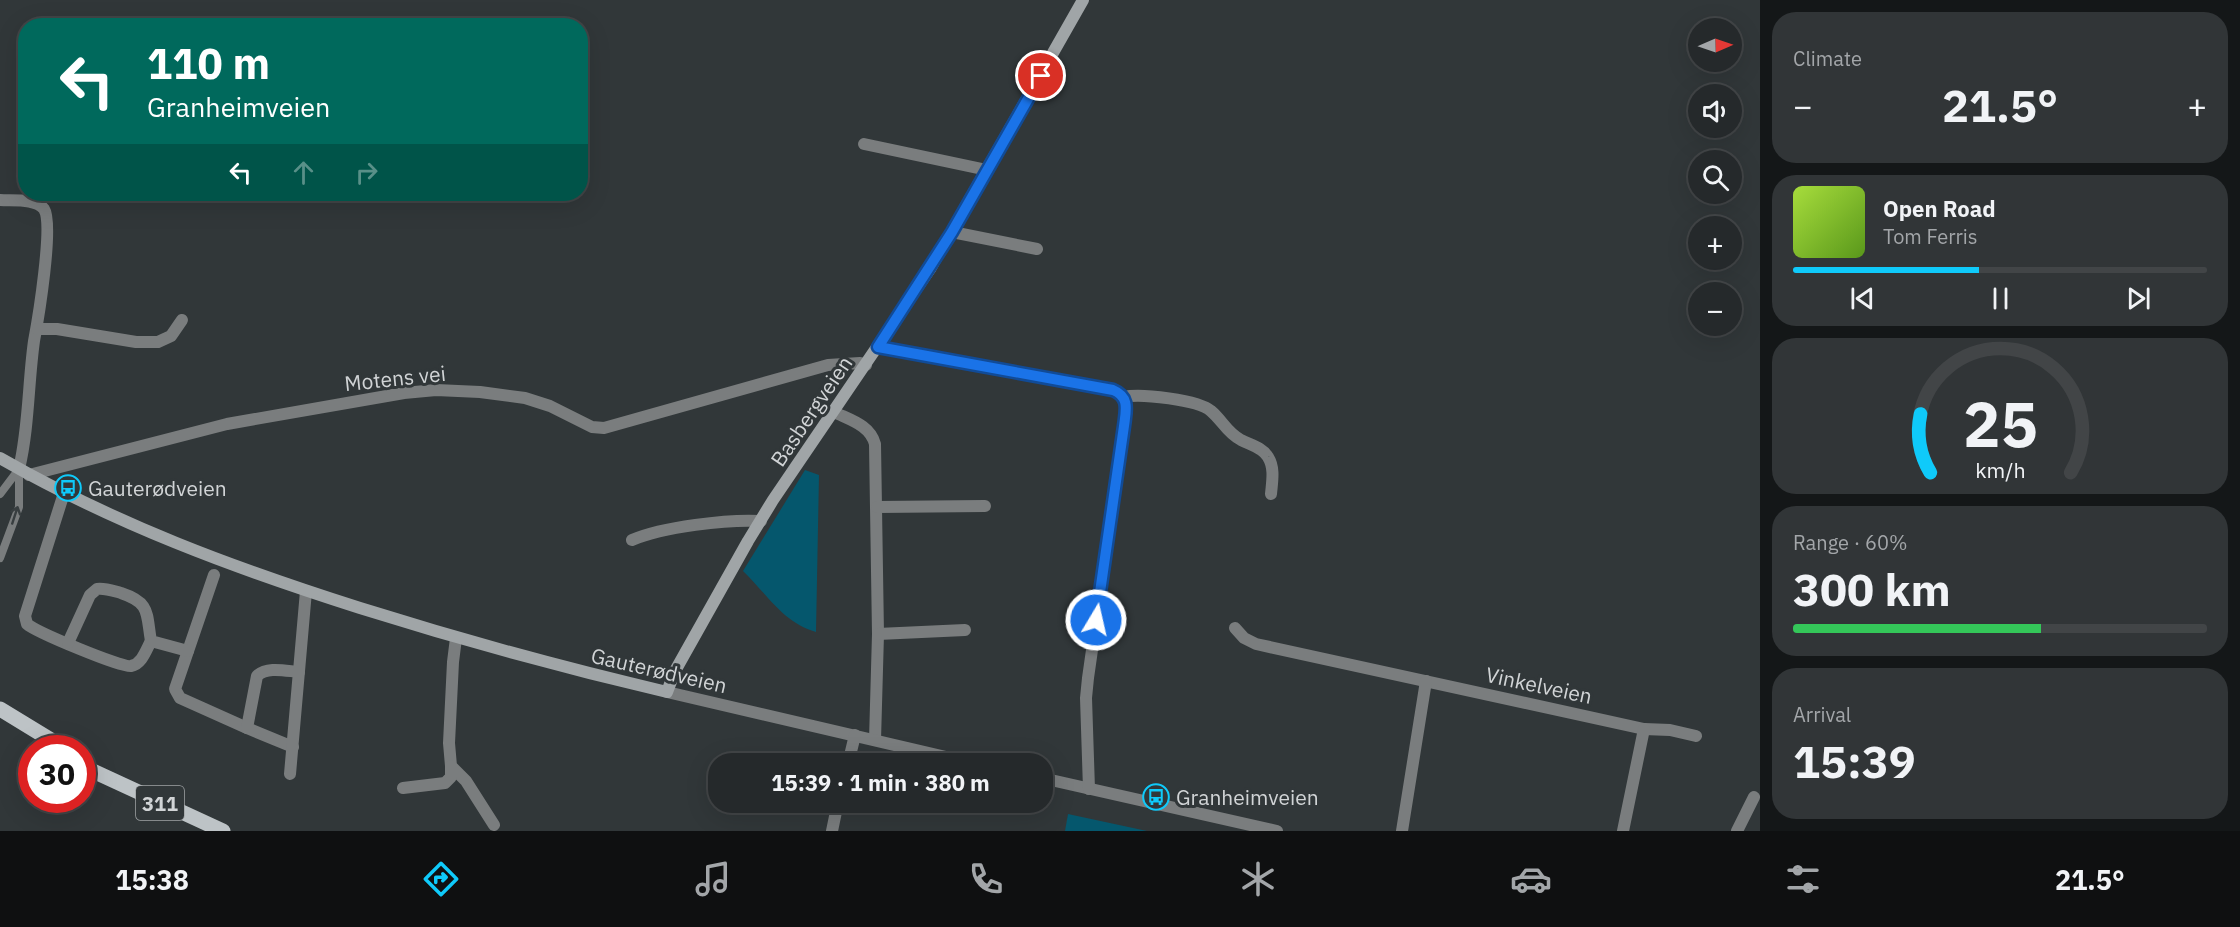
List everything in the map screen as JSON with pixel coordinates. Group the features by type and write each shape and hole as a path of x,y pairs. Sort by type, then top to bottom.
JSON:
{"main road":[{"name":"Basbergveien","path":"667,692 675,671 706,614 761,520 878,347 952,232 1083,0"},
{"name":"Gauterødveien","path":"0,458 64,493 174,543 306,591 456,638 667,692"},
{"path":"0,709 43,735"},
{"path":"0,721 24,735"},
{"name":"311","path":"96,770 166,806 223,831"}],"street":[{"path":"864,144 987,170"},
{"path":"0,200 33,203 45,211 44,274 24,449 24,472"},
{"path":"952,232 1037,249"},
{"path":"37,329 57,329 136,342 158,342 171,336 182,320"},
{"path":"878,347 1113,390 1124,397 1126,403 1124,426 1086,698 1089,789"},
{"name":"Motens vei","path":"24,472 227,424 404,393 436,390 511,395 550,406 592,427 604,428 828,365 860,363 866,365"},
{"path":"1124,397 1135,394 1192,403 1208,408 1230,433 1266,453 1273,475 1271,494"},
{"path":"834,412 863,427 873,437 877,507 878,634 875,740"},
{"path":"64,493 25,616 27,624 31,627 104,659 131,667 141,659 151,641 143,604 135,598 106,588 97,589 90,595 68,643"},
{"path":"877,507 985,506"},
{"path":"632,540 666,531 725,521 761,520"},
{"path":"214,575 175,689 177,695 212,714 293,747"},
{"path":"290,774 306,591"},
{"name":"Vinkelveien","path":"1235,628 1244,638 1256,644 1644,729 1670,730 1696,736"},
{"path":"878,634 965,630"},
{"path":"403,788 445,783 451,777 450,734 456,638"},
{"path":"151,641 188,651"},
{"path":"247,728 257,676 269,670 299,672"},
{"path":"1402,831 1426,681"},
{"name":"Gauterødveien","path":"667,692 930,753"},
{"path":"1623,831 1644,729"},
{"path":"851,753 855,735"},
{"path":"451,766 466,781 494,825"},
{"path":"1053,781 1234,826 1277,831"},
{"path":"1737,831 1754,797"},
{"path":"832,831 836,813"}],"lane":[{"path":"0,494 24,472"},
{"path":"0,558 19,507 24,472"}],"shaded area":[{"path":"805,470 819,475 816,632 804,628 785,615 743,571"},
{"path":"1068,814 1147,831 1065,831"}],"place":[{"name":"Gauterødveien","path":"68,488"},
{"name":"Granheimveien","path":"1156,797"}],"route":[{"path":"1041,76 930,269 878,347 1113,390 1124,397 1126,403 1124,426 1096,620"}]}
